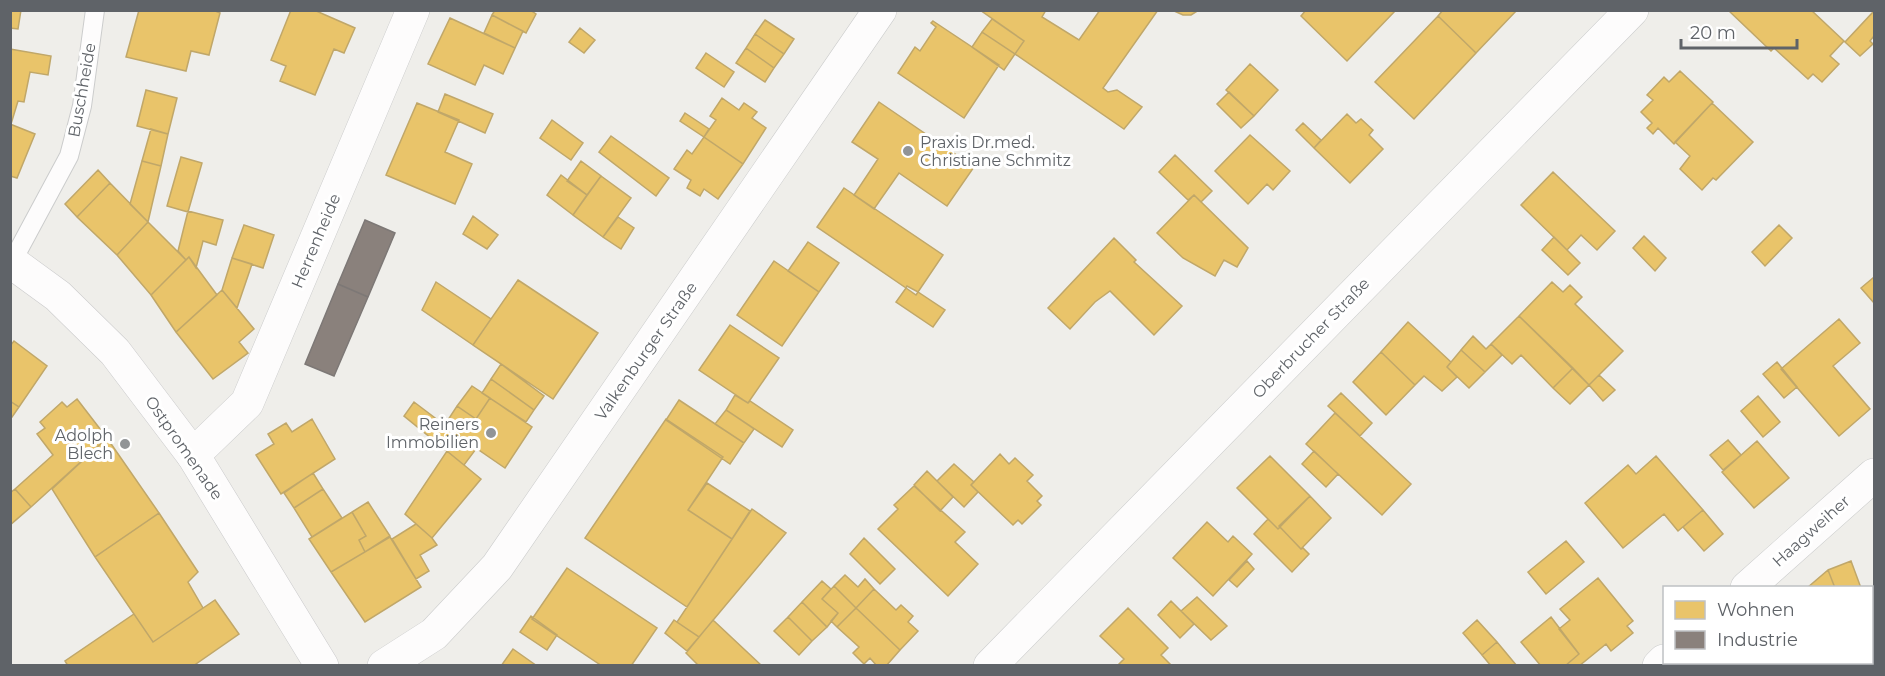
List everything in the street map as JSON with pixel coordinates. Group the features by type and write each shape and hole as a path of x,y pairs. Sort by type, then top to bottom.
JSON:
{"street":[{"name":"Herrenheide","path":"193,455 248,403 413,10"},
{"name":"Valkenburger Straße","path":"384,666 434,634 497,567 880,10"},
{"name":"Oberbrucher Straße","path":"990,666 1632,10"},
{"name":"Ostpromenade","path":"11,262 58,296 115,352 193,455 322,666"},
{"name":"Haagweiher","path":"1749,586 1875,475"}],"lane":[{"name":"Buschheide","path":"11,262 69,156 82,106 94,10"}],"building: Wohnen":[{"path":"10,10 21,10 18,29 10,28"},
{"path":"139,10 213,10 220,13 209,55 191,51 186,71 126,57"},
{"path":"291,10 314,10 355,28 344,53 334,49 315,95 280,81 286,66 271,60"},
{"path":"495,10 530,10 536,14 526,33 492,15"},
{"path":"980,10 1046,10 1042,17 1079,40 1100,10 1158,10 1103,88 1108,92 1117,90 1142,107 1124,129 1015,54 1024,41"},
{"path":"1172,10 1199,10 1191,15 1183,15"},
{"path":"1306,10 1396,10 1347,61 1301,16"},
{"path":"1443,10 1517,10 1476,53 1438,16"},
{"path":"1728,10 1811,10 1844,41 1830,56 1839,64 1822,82 1813,74 1808,79 1774,48 1771,51"},
{"path":"1874,11 1874,36 1870,41 1873,44 1860,56 1845,42"},
{"path":"492,15 523,31 515,48 484,33"},
{"path":"1438,16 1476,53 1414,119 1375,82"},
{"path":"450,18 515,48 503,74 484,65 475,85 428,64"},
{"path":"992,19 1024,41 1015,54 982,32"},
{"path":"765,20 794,39 784,54 755,34"},
{"path":"933,21 999,65 964,118 898,73 915,47 920,51 936,27 931,23"},
{"path":"580,28 595,40 584,53 569,42"},
{"path":"982,32 1015,54 1004,70 972,47"},
{"path":"755,34 784,54 774,68 746,48"},
{"path":"746,48 774,68 765,82 736,63"},
{"path":"10,49 51,56 48,75 30,72 24,102 18,101 11,124"},
{"path":"706,53 734,72 724,87 696,68"},
{"path":"1250,64 1278,90 1254,116 1226,90"},
{"path":"1680,71 1713,102 1674,144 1658,128 1653,134 1647,128 1652,123 1641,112 1653,100 1647,95 1664,77 1669,82"},
{"path":"146,90 177,98 168,134 137,126"},
{"path":"1229,92 1254,116 1241,128 1217,104"},
{"path":"445,94 493,114 485,133 438,112"},
{"path":"722,98 739,110 744,103 757,112 752,118 766,128 743,164 704,137 716,120 710,116"},
{"name":"Praxis Dr.med. Christiane Schmitz","path":"879,102 974,167 947,206 899,173 874,209 854,195 878,159 852,142"},
{"path":"417,103 459,120 445,152 472,164 455,204 386,175"},
{"path":"1712,103 1753,142 1716,180 1713,178 1702,190 1680,169 1690,156 1675,142"},
{"path":"685,113 709,129 704,137 680,121"},
{"path":"1347,114 1356,123 1361,119 1373,130 1369,135 1383,149 1350,183 1314,148"},
{"path":"552,120 583,143 571,160 540,138"},
{"path":"1303,123 1321,140 1314,148 1296,130"},
{"path":"10,124 35,134 17,178 10,176"},
{"path":"151,129 168,134 161,166 142,161"},
{"path":"1250,135 1290,171 1273,190 1267,184 1248,204 1215,171"},
{"path":"611,136 669,178 656,196 599,152"},
{"path":"704,137 743,164 718,199 704,189 700,196 687,188 691,180 674,169 687,150 692,154"},
{"path":"1175,155 1212,191 1201,202 1194,195 1188,200 1159,172"},
{"path":"181,157 202,163 188,212 167,206"},
{"path":"142,161 161,166 148,222 130,204"},
{"path":"581,161 601,176 587,195 567,181"},
{"path":"98,170 110,183 77,217 65,204"},
{"path":"1553,172 1615,231 1597,250 1581,235 1567,250 1521,205"},
{"path":"561,175 587,195 573,215 547,195"},
{"path":"601,176 631,198 603,237 573,215"},
{"path":"110,183 148,222 117,255 77,217"},
{"path":"844,188 943,255 918,292 907,286 906,288 817,227"},
{"path":"1194,195 1248,248 1237,267 1224,260 1215,276 1183,258 1157,233"},
{"path":"188,211 223,220 216,245 203,241 196,268 189,257 186,260 178,251"},
{"path":"473,216 498,235 487,249 463,234"},
{"path":"618,217 634,228 621,249 603,237"},
{"path":"148,222 186,260 151,295 117,255"},
{"path":"244,225 274,235 263,268 232,258"},
{"path":"1779,225 1792,238 1765,266 1752,252"},
{"path":"1644,236 1666,258 1655,271 1633,248"},
{"path":"1554,237 1580,263 1568,275 1542,250"},
{"path":"1114,238 1136,260 1134,262 1182,306 1154,335 1110,291 1095,302 1070,329 1048,308"},
{"path":"808,242 839,263 819,292 788,271"},
{"path":"189,257 217,295 176,332 151,295"},
{"path":"232,258 252,264 237,308 222,290"},
{"path":"774,261 819,292 782,346 737,315"},
{"path":"1874,277 1874,303 1861,288"},
{"path":"518,280 598,333 553,399 473,345"},
{"path":"436,282 491,319 473,345 422,310"},
{"path":"1552,282 1563,292 1570,285 1582,297 1575,304 1623,351 1589,385 1519,316"},
{"path":"906,288 916,295 918,292 945,310 933,327 896,302"},
{"path":"222,290 254,329 239,342 248,353 213,379 176,332"},
{"path":"1519,316 1573,368 1553,388 1521,355 1512,364 1491,344"},
{"path":"1839,319 1860,343 1833,366 1870,409 1839,436 1781,369"},
{"path":"1408,322 1451,362 1447,367 1457,377 1442,391 1424,376 1415,385 1381,352"},
{"path":"730,325 779,358 748,403 699,370"},
{"path":"1473,336 1486,349 1491,344 1502,355 1485,372 1461,350"},
{"path":"14,341 47,366 19,407 10,401 10,346"},
{"path":"1461,350 1485,372 1469,388 1447,367"},
{"path":"1381,352 1415,385 1386,415 1353,382"},
{"path":"1777,362 1797,387 1784,398 1763,374"},
{"path":"501,364 544,396 534,410 491,379"},
{"path":"1573,368 1589,385 1570,404 1553,388"},
{"path":"1599,375 1615,390 1603,401 1589,385"},
{"path":"491,379 534,410 526,422 482,393"},
{"path":"472,386 490,398 476,419 457,406"},
{"path":"1341,393 1372,423 1360,436 1328,406"},
{"path":"735,395 748,403 750,401 793,430 782,447 726,410"},
{"path":"1758,396 1780,422 1763,437 1741,411"},
{"name":"Reiners Immobilien","path":"490,398 532,427 505,468 444,426 457,406 476,419"},
{"path":"77,399 107,438 31,507 15,489 53,455 37,434 45,428 40,422 62,402 67,407"},
{"path":"679,400 744,443 730,464 666,420"},
{"path":"10,401 19,407 12,417 10,416"},
{"path":"414,402 476,449 464,465 404,416"},
{"path":"726,410 754,429 744,443 715,424"},
{"path":"1335,413 1411,484 1382,515 1306,444"},
{"path":"312,419 335,459 281,494 256,455 274,444 268,434 286,423 292,432"},
{"path":"666,419 723,457 688,510 732,539 687,607 585,538"},
{"path":"107,438 159,513 95,557 52,489"},
{"path":"1728,440 1741,455 1723,470 1710,455"},
{"path":"1757,441 1789,478 1754,508 1722,472"},
{"path":"447,451 481,479 432,538 405,514"},
{"path":"1314,451 1338,474 1326,487 1302,464"},
{"path":"1000,454 1009,464 1015,458 1033,475 1027,481 1042,496 1037,501 1041,505 1022,524 1018,520 1013,525 971,485"},
{"path":"1270,456 1310,496 1278,529 1237,488"},
{"path":"1656,456 1703,510 1678,531 1664,514 1623,548 1585,503 1628,465 1636,474"},
{"path":"954,464 974,482 971,485 978,492 964,507 937,481"},
{"path":"927,471 953,497 940,511 914,485"},
{"path":"313,473 323,489 294,508 284,493"},
{"path":"707,483 750,511 732,539 688,510"},
{"path":"914,486 965,532 955,542 978,564 948,596 878,529 898,509 894,505"},
{"path":"15,489 31,507 10,525 10,493"},
{"path":"323,489 342,518 312,537 294,508"},
{"path":"1310,496 1331,518 1301,549 1279,526"},
{"path":"368,502 390,536 365,552 359,540 366,536 352,512"},
{"path":"752,509 786,533 699,637 677,622"},
{"path":"1703,510 1723,534 1704,551 1683,527"},
{"path":"352,512 366,536 359,540 365,552 331,572 309,539"},
{"path":"159,513 198,572 188,582 203,608 153,642 95,557"},
{"path":"1268,519 1309,554 1292,572 1254,534"},
{"path":"1207,522 1228,542 1233,536 1252,554 1213,596 1173,558"},
{"path":"416,524 437,545 420,555 429,571 416,579 392,539"},
{"path":"390,537 421,587 365,622 331,572"},
{"path":"864,538 895,569 880,584 850,554"},
{"path":"1566,541 1584,562 1546,594 1528,572"},
{"path":"1247,561 1254,569 1237,587 1229,580"},
{"path":"1851,561 1860,586 1834,586 1828,570"},
{"path":"567,568 657,628 631,666 602,666 532,619"},
{"path":"1828,570 1834,586 1809,586"},
{"path":"845,575 858,587 865,579 874,589 856,608 834,586"},
{"path":"1598,578 1633,621 1627,626 1633,633 1611,651 1606,644 1579,666 1565,666 1579,654 1559,629 1570,620 1560,609"},
{"path":"822,581 831,589 822,599 838,613 827,627 802,602"},
{"path":"834,586 856,608 837,627 831,621 838,613 822,599"},
{"path":"874,589 896,610 901,605 913,616 908,622 918,631 900,650 856,608"},
{"path":"1197,597 1227,626 1211,640 1181,611"},
{"path":"215,600 239,634 193,666 68,666 65,661 134,614 153,642"},
{"path":"1171,601 1194,624 1180,638 1158,615"},
{"path":"802,602 827,627 812,641 788,617"},
{"path":"856,608 900,650 886,666 877,666 870,658 864,664 853,653 859,647 837,627"},
{"path":"1128,608 1168,648 1161,655 1172,666 1117,666 1124,659 1100,636"},
{"path":"531,616 557,635 547,650 520,632"},
{"path":"788,617 812,641 799,655 774,631"},
{"path":"1551,617 1579,654 1565,666 1541,666 1521,642"},
{"path":"674,620 699,637 687,651 665,633"},
{"path":"713,620 762,666 699,666 686,653"},
{"path":"1477,620 1497,642 1482,655 1463,633"},
{"path":"1497,642 1517,666 1491,666 1482,655"},
{"path":"513,649 537,666 501,666"},
{"path":"1786,664 1806,664 1808,666 1784,666"}],"building: Industrie":[{"path":"365,220 395,233 368,297 338,284"},
{"path":"338,284 368,297 334,376 305,364"}],"place":[{"name":"Praxis Dr.med. Christiane Schmitz","path":"908,151"},
{"name":"Reiners Immobilien","path":"491,433"},
{"name":"Adolph Blech","path":"125,444"}]}
